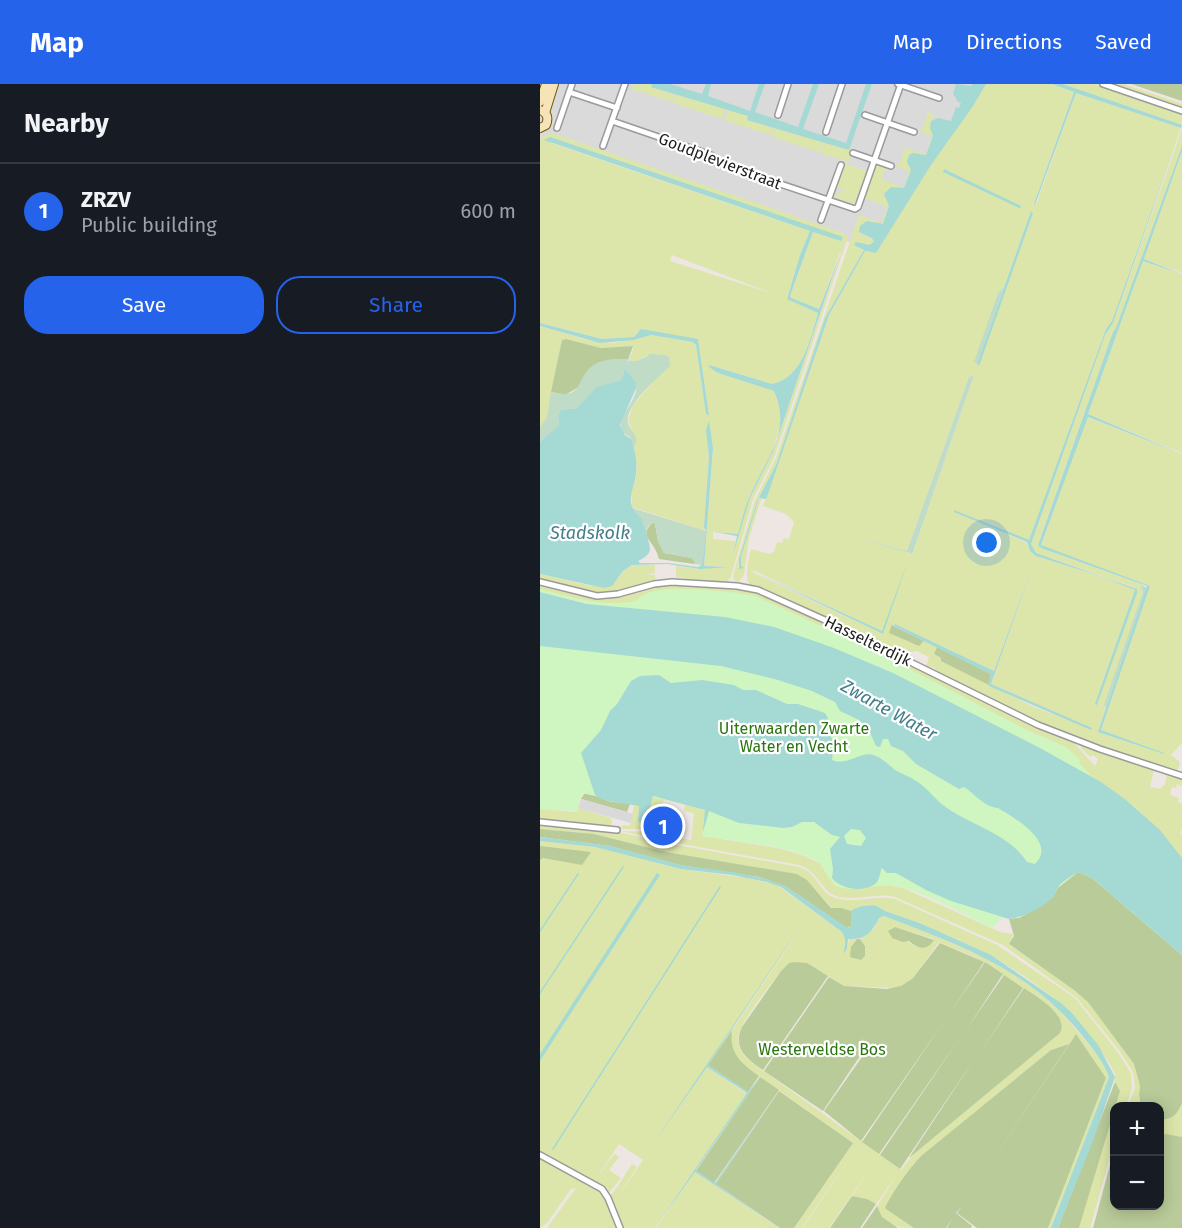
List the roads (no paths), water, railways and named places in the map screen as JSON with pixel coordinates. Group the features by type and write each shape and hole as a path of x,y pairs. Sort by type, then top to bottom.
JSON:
{"main road":[{"path":"540,102 546,84"},
{"path":"540,129 548,122 543,111 554,84"}],"street":[{"path":"557,128 572,84"},
{"path":"778,115 788,84"},
{"path":"826,132 843,84"},
{"name":"Goudplevierstraat","path":"612,121 711,155 709,160 853,209 856,208 900,84 939,98"},
{"path":"1103,84 1182,111"},
{"path":"603,146 617,108 622,85"},
{"path":"569,92 617,108"},
{"path":"865,115 914,132"},
{"path":"853,153 891,166"},
{"path":"821,220 841,165"},
{"name":"Hasselterdijk","path":"540,582 601,596 672,582 737,586 758,590 1038,725 1093,747 1182,776"},
{"path":"540,822 617,830"},
{"path":"540,1155 602,1189 620,1228"}],"water":[{"path":"652,84 670,84 702,94 706,84 711,84 708,96 750,111 759,84 765,84 755,112 798,127 813,84 819,84 803,129 846,143 866,84 872,84 849,150 747,120 748,116 651,87"},
{"path":"956,84 971,86 986,84 931,165 876,253 865,251 829,315 767,497 766,499 759,498 741,557 741,566 744,568 739,569 739,559 757,501 776,465 825,318 864,250 854,245 856,242 869,245 874,242 872,238 859,232 860,226 867,221 883,224 889,206 884,194 891,187 904,188 911,170 907,162 909,155 913,153 926,155 933,136 930,128 931,121 938,118 951,121 956,107 959,108 961,103 953,94"},
{"path":"1052,84 1063,84 1182,125 1181,128 1076,93 1035,205 1074,92"},
{"path":"1179,133 1113,323 1105,335 1031,544 1036,553 1137,589 1097,705 1095,704 1135,590 1100,576 1036,556 1030,551 1027,542 954,512 954,510 1029,540 1106,329 1112,321"},
{"path":"550,137 843,237 841,241 813,232 790,296 819,309 841,252 773,452 750,498 733,555 737,536 715,532 738,534 749,498 779,432 779,406 774,391 718,373 709,365 772,384 783,380 798,366 804,356 818,313 787,299 810,231 544,140"},
{"path":"1182,146 1144,259 1182,274 1143,261 1088,414 1182,454 1088,417 1041,545 1150,586 1101,730 1164,754 1098,732 1147,586 1038,545"},
{"path":"944,169 1021,206 1021,207 943,172"},
{"path":"1031,211 1033,213 979,366 977,364"},
{"path":"540,323 602,339 634,337 641,329 698,339 709,415 706,414 696,345 693,342 651,335 633,340 600,343 540,326"},
{"name":"Stadskolk","path":"633,346 626,369 636,383 636,388 620,425 625,435 631,439 636,459 631,503 642,520 650,547 647,555 638,561 698,567 702,565 709,457 706,430 709,421 713,448 704,566 730,567 700,569 667,564 632,565 623,571 612,586 604,588 540,574 540,442 559,425 558,416 561,410 577,408 597,387 621,380"},
{"path":"976,370 912,553 843,535 911,552"},
{"path":"909,558 883,634 750,570 882,631"},
{"path":"1034,562 991,684 1092,728 1091,730 989,686 991,674 893,626 895,624 994,671"},
{"name":"Uiterwaarden Zwarte Water en Vecht","path":"540,592 587,604 725,617 774,627 834,648 893,673 1040,748 1101,782 1126,800 1160,830 1182,858 1182,955 1092,878 1078,872 1061,884 1053,897 1043,906 1009,919 951,901 896,873 887,873 882,868 877,882 872,886 853,889 841,885 832,878 830,849 840,837 832,835 814,822 802,822 783,828 739,823 709,811 703,832 705,810 653,796 646,822 638,822 639,806 604,800 595,795 581,753 601,730 610,711 631,681 640,676 659,675 671,683 702,680 734,685 743,690 756,690 787,704 798,704 825,713 828,718 829,734 834,741 832,760 838,762 871,754 876,756 920,784 947,808 1011,844 1027,862 1035,864 1041,856 1041,847 1037,839 1031,831 1013,817 984,803 964,787 959,789 916,764 903,751 891,746 888,739 883,739 880,747 876,746 868,728 859,720 840,711 835,702 812,691 721,666 540,646","holes":["851,829 860,830 866,838 861,846 847,844 844,836"]},
{"path":"540,837 610,846 680,865 766,879 785,886 848,928 851,926 851,911 862,906 875,905 991,955 1061,1003 1098,1045 1115,1077 1091,1146 1058,1228 1051,1228 1109,1077 1102,1062 1085,1039 1042,995 994,963 968,950 884,916 879,918 874,928 863,937 848,939 847,949 843,954 845,941 842,932 781,887 732,875 681,869 595,847 540,841"},
{"path":"657,873 660,875 540,1061 540,1054"},
{"path":"809,913 708,1065 748,1092 760,1077 696,1170 715,1183 779,1090 716,1184 780,1228 695,1172 655,1228 747,1093 707,1067 649,1150"}],"waterway":[{"path":"540,993 623,867"},
{"path":"540,931 578,874"},
{"path":"553,1149 720,887"}],"place":[{"name":"ZRZV","path":"663,826"}],"water label":[{"name":"Zwarte Water","path":"889,710"}],"park label":[{"name":"Westerveldse Bos","path":"822,1049"}]}
